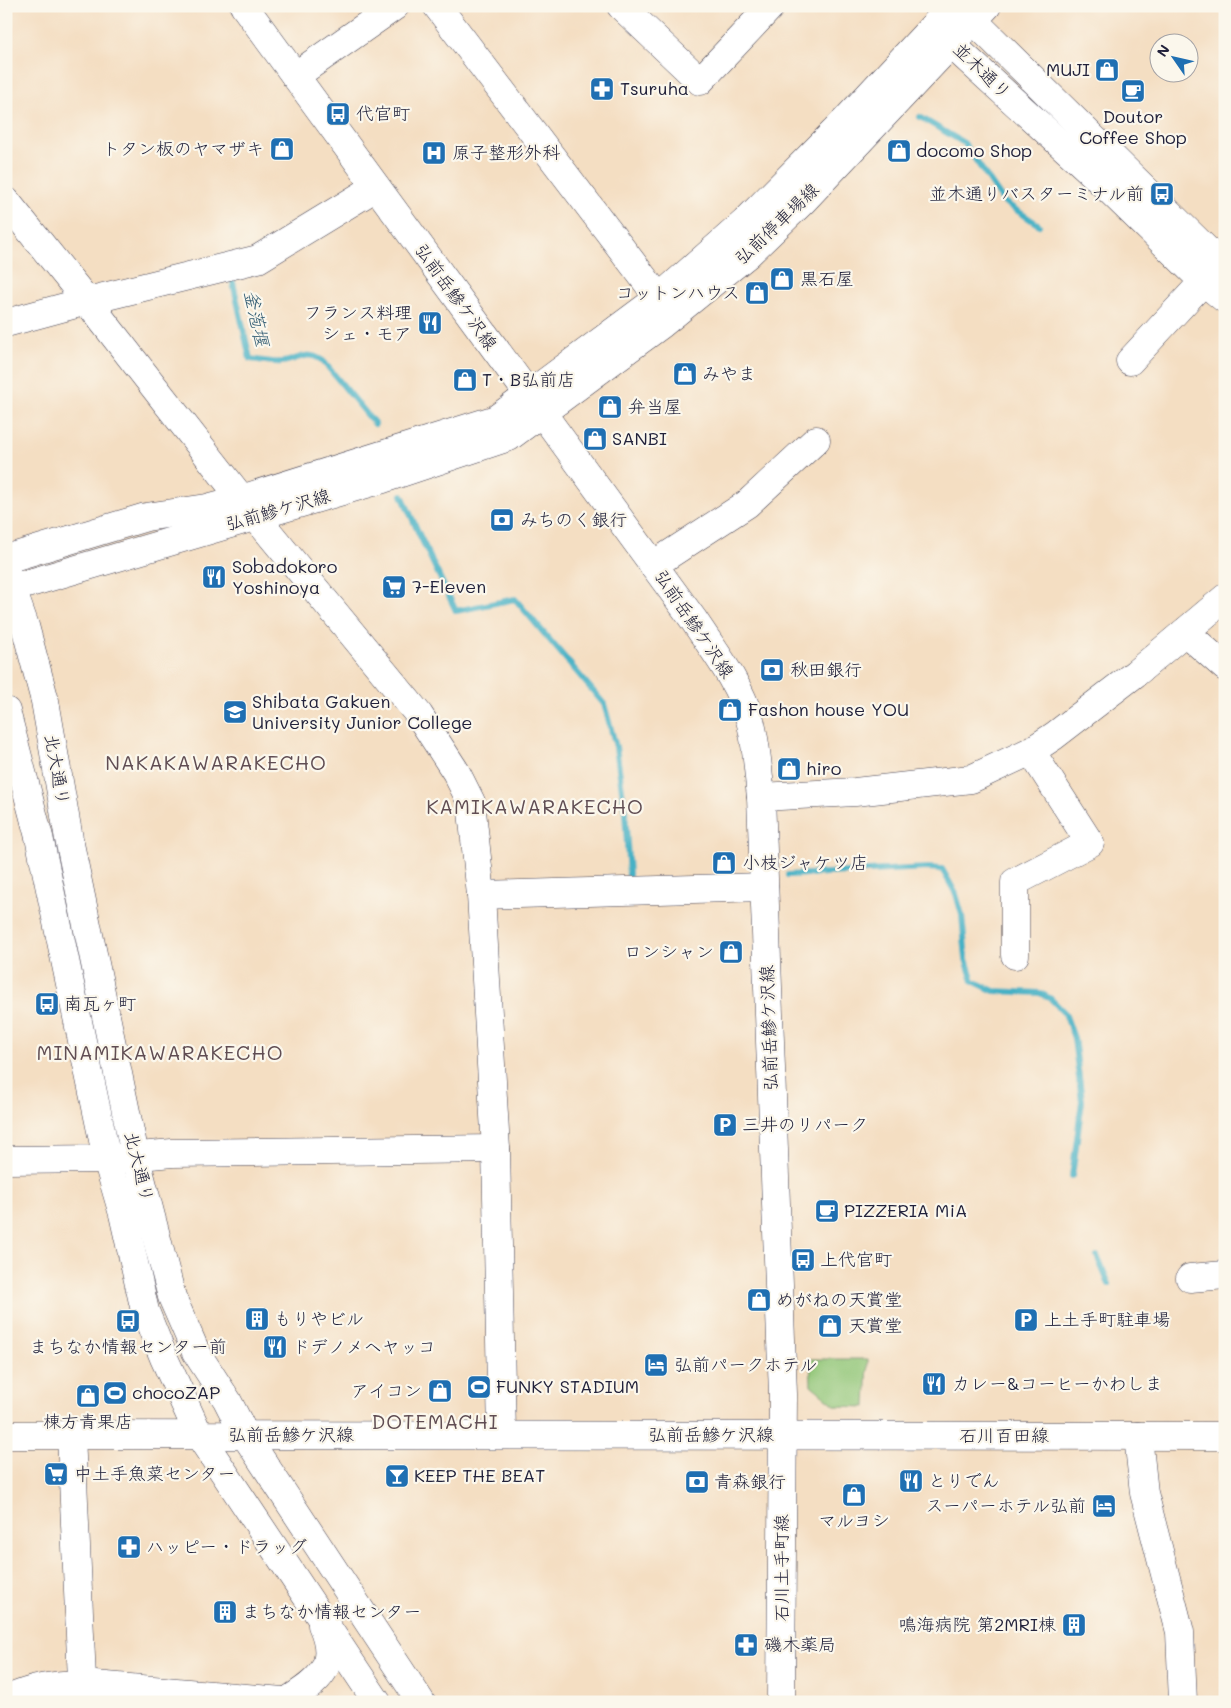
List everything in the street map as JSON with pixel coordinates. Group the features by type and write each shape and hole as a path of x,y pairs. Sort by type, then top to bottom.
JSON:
{"street":[{"name":"弘前岳鰺ケ沢線","path":"6,1435 783,1435 761,797 757,756 750,720 738,689 693,619 244,6"},
{"path":"296,76 395,6"},
{"path":"437,6 659,298"},
{"path":"621,6 700,81 771,6"},
{"name":"弘前停車場線","path":"535,404 745,222 844,122 960,10"},
{"name":"並木通り","path":"960,10 951,44 1090,171 1216,271"},
{"name":"並木通り","path":"960,10 1216,271 1225,300"},
{"name":"弘前停車場線","path":"535,404 662,324 747,255 803,201 951,44"},
{"path":"6,323 258,259 376,188"},
{"path":"6,202 87,301 248,508 419,715 456,772 472,802 480,895 496,1149 502,1435"},
{"path":"1130,361 1216,271"},
{"name":"弘前鰺ケ沢線","path":"8,584 248,508 383,479 509,437 535,404"},
{"path":"653,564 747,504 816,440"},
{"name":"弘前鰺ケ沢線","path":"6,560 55,543 146,517 207,508 248,508"},
{"name":"北大通り","path":"8,584 25,626 46,701 69,839 135,1155 172,1297 196,1352 227,1400 245,1435 421,1702"},
{"path":"761,797 855,792 971,779 1031,751 1054,736 1136,673 1225,598"},
{"path":"1185,632 1225,667"},
{"name":"北大通り","path":"6,711 39,837 108,1159 123,1214 145,1311 199,1435 377,1702"},
{"path":"1015,955 1015,882 1090,843 1031,751"},
{"path":"480,895 764,887"},
{"path":"6,1160 108,1159 135,1155 496,1149"},
{"path":"1190,1278 1225,1274"},
{"path":"71,1435 83,1693"},
{"name":"石川百田線","path":"783,1435 1225,1436"},
{"name":"石川土手町線","path":"781,1702 783,1435"},
{"path":"1138,1436 1144,1494 1180,1632 1183,1702"},
{"path":"287,1701 319,1679 327,1662 326,1634 313,1605"},
{"path":"6,1700 25,1691 52,1685 83,1693 294,1702"}],"green space":[{"path":"810,1359 868,1359 866,1407 836,1406 811,1385"}],"waterway":[{"path":"920,117 964,143 1004,202 1039,225"},
{"name":"釜萢堰","path":"232,278 250,359 278,362 303,356 312,356 323,361 375,424"},
{"path":"402,495 456,611 515,599 604,704 616,747 625,812 629,875"},
{"path":"788,875 928,868 942,869 956,894 962,915 966,959 973,981 994,991 1040,993 1051,999 1065,1013 1074,1038 1082,1101 1072,1176"},
{"path":"1097,1256 1109,1284"}],"place":[{"name":"MUJI","path":"1107,70"},
{"name":"Tsuruha","path":"602,89"},
{"name":"Doutor Coffee Shop","path":"1133,91"},
{"name":"代官町","path":"338,114"},
{"name":"トタン板のヤマザキ","path":"282,149"},
{"name":"docomo Shop","path":"899,151"},
{"name":"原子整形外科","path":"434,153"},
{"name":"並木通りバスターミナル前","path":"1162,194"},
{"name":"黒石屋","path":"782,279"},
{"name":"コットンハウス","path":"757,293"},
{"name":"フランス料理 シェ・モア","path":"430,323"},
{"name":"みやま","path":"685,374"},
{"name":"T・B弘前店","path":"465,380"},
{"name":"弁当屋","path":"610,407"},
{"name":"SANBI","path":"595,439"},
{"name":"みちのく銀行","path":"502,520"},
{"name":"Sobadokoro Yoshinoya","path":"214,577"},
{"name":"7-Eleven","path":"394,587"},
{"name":"秋田銀行","path":"772,670"},
{"name":"Fashon house YOU","path":"730,710"},
{"name":"Shibata Gakuen University Junior College","path":"235,712"},
{"name":"hiro","path":"789,769"},
{"name":"小枝ジャケツ店","path":"724,863"},
{"name":"ロンシャン","path":"731,952"},
{"name":"南瓦ヶ町","path":"47,1004"},
{"name":"三井のリパーク","path":"725,1125"},
{"name":"PIZZERIA MiA","path":"827,1211"},
{"name":"上代官町","path":"803,1260"},
{"name":"めがねの天賞堂","path":"759,1300"},
{"name":"もりやビル","path":"257,1319"},
{"name":"上土手町駐車場","path":"1026,1320"},
{"name":"まちなか情報センター前","path":"128,1321"},
{"name":"天賞堂","path":"830,1326"},
{"name":"ドデノメヘヤッコ","path":"275,1347"},
{"name":"弘前パークホテル","path":"656,1365"},
{"name":"カレー&コーヒーかわしま","path":"934,1384"},
{"name":"FUNKY STADIUM","path":"479,1387"},
{"name":"アイコン","path":"440,1391"},
{"name":"chocoZAP","path":"115,1393"},
{"name":"棟方青果店","path":"88,1396"},
{"name":"中土手魚菜センター","path":"56,1474"},
{"name":"KEEP THE BEAT","path":"397,1476"},
{"name":"とりでん","path":"911,1481"},
{"name":"青森銀行","path":"697,1482"},
{"name":"マルヨシ","path":"854,1495"},
{"name":"スーパーホテル弘前","path":"1104,1506"},
{"name":"ハッピー・ドラッグ","path":"129,1547"},
{"name":"まちなか情報センター","path":"225,1612"},
{"name":"鳴海病院 第2MRI棟","path":"1074,1625"},
{"name":"磯木薬局","path":"746,1645"}],"district":[{"name":"NAKAKAWARAKECHO","path":"216,763"},
{"name":"KAMIKAWARAKECHO","path":"535,807"},
{"name":"MINAMIKAWARAKECHO","path":"160,1053"},
{"name":"DOTEMACHI","path":"435,1422"}]}
